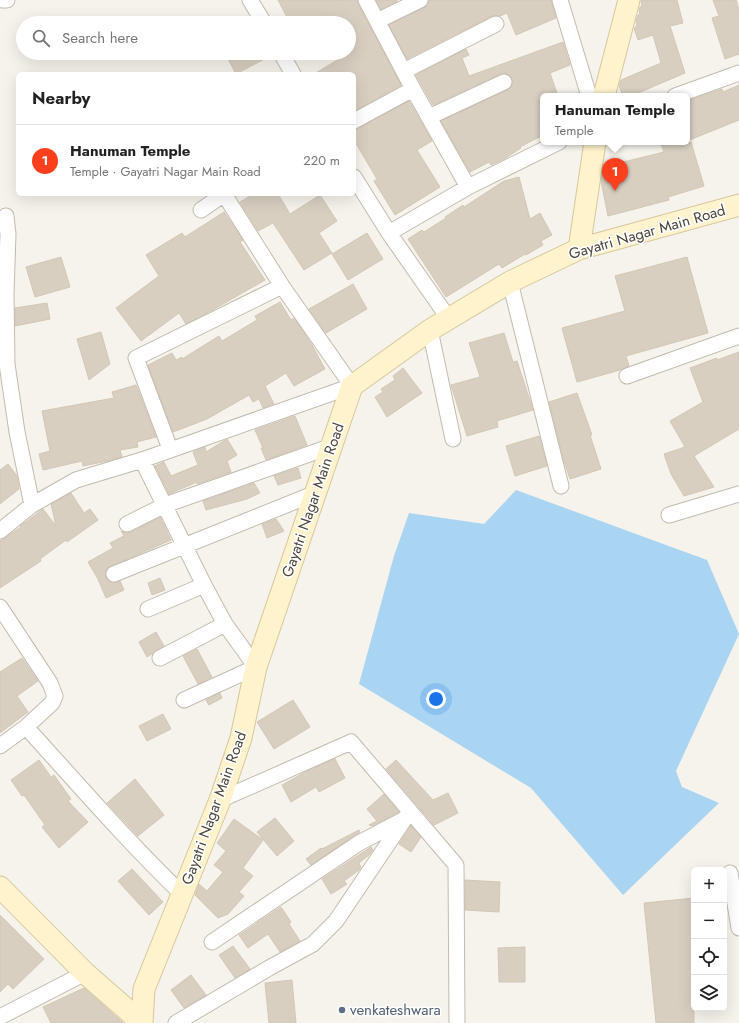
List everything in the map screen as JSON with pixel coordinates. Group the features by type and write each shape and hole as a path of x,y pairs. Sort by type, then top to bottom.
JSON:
{"street":[{"path":"250,0 260,16"},
{"path":"366,0 413,89 468,187"},
{"path":"378,21 420,0"},
{"path":"560,0 588,93"},
{"path":"605,93 629,0"},
{"path":"404,71 496,24"},
{"path":"285,60 292,72"},
{"path":"683,93 739,73"},
{"path":"429,117 504,82"},
{"path":"356,120 413,89"},
{"path":"389,233 468,187 554,145"},
{"path":"579,249 594,145"},
{"path":"356,180 389,233 449,319"},
{"path":"201,210 221,196"},
{"path":"0,531 32,505 76,480 142,460 352,386 282,286 225,196"},
{"name":"Gayatri Nagar Main Road","path":"142,1023 144,989 220,800 241,738 256,667 352,386 430,330 510,282 579,249 738,208"},
{"path":"6,216 8,234 6,294 7,364 17,432 32,505"},
{"path":"510,282 561,486"},
{"path":"170,449 136,358 282,286"},
{"path":"430,330 453,439"},
{"path":"627,376 739,336"},
{"path":"128,524 165,505 332,446"},
{"path":"142,460 225,624 256,667 184,700"},
{"path":"114,574 316,493"},
{"path":"669,515 739,494"},
{"path":"148,609 204,585"},
{"path":"0,607 50,683 54,696 52,703 0,746"},
{"path":"160,658 225,624"},
{"path":"26,726 106,816 148,861 182,894"},
{"path":"220,800 351,742 407,815 456,865 457,1023"},
{"path":"212,942 359,843 407,815"},
{"path":"176,1023 313,944 336,921 407,815"},
{"path":"730,873 739,928"},
{"path":"1,891 85,973 142,1023"},
{"path":"0,1017 85,973"}],"water":[{"path":"516,490 707,560 739,634 676,771 682,787 719,803 623,895 531,788 359,684 394,556 409,513 484,524"}],"building":[{"path":"278,0 357,0 401,85 356,110 356,72 317,72 337,60 356,60 356,16 286,16"},
{"path":"376,0 397,0 397,1 381,9"},
{"path":"429,0 551,0 556,18 516,35 507,13 500,16 492,16 407,59 389,25 424,8 428,5"},
{"path":"641,0 677,0 683,23 670,26 685,73 638,93 622,93 619,86 621,80 661,63 653,35 638,40 634,28 637,26 636,21 638,15 640,14 640,7 642,6"},
{"path":"713,0 736,0 739,10 739,54 725,59 712,18 719,16"},
{"path":"563,42 570,65 550,73 557,93 540,93 540,137 520,147 521,148 504,159 491,165 489,162 470,172 441,121 508,90 513,83 512,78 505,73 500,74 433,105 416,75 466,49 469,55 462,58 469,76"},
{"path":"229,60 263,60 240,72 235,72"},
{"path":"739,85 739,120 690,140 690,100 722,89 723,92"},
{"path":"409,101 432,141 417,150 440,187 395,215 374,181 377,179 356,143 356,130"},
{"path":"691,142 704,186 668,197 669,200 608,216 601,181 603,167 664,152 661,145 690,145"},
{"path":"519,177 530,219 540,213 552,235 541,241 543,245 526,255 525,254 502,268 499,264 446,297 408,239 422,230 424,232 463,205 464,207 504,181"},
{"path":"250,196 279,196 290,214 321,196 337,221 319,233 332,253 304,270 273,223 258,231 240,202"},
{"path":"224,212 243,240 240,242 265,280 186,324 179,313 141,341 116,308 159,276 146,255 182,233 185,237"},
{"path":"367,233 383,259 348,280 332,254"},
{"path":"61,257 70,287 35,297 26,267"},
{"path":"687,257 708,333 626,356 629,366 577,382 562,328 625,311 615,276"},
{"path":"353,284 367,309 326,333 309,309"},
{"path":"280,302 291,320 294,318 312,345 325,369 294,386 286,373 265,386 274,404 263,408 259,399 253,402 249,395 207,419 173,432 148,365 172,353 176,360 182,357 182,359 219,336 222,341 257,320 255,316"},
{"path":"47,303 50,319 15,326 15,308"},
{"path":"101,332 110,364 89,380 77,339"},
{"path":"504,333 513,362 517,361 533,410 497,421 498,427 467,436 451,385 480,377 469,343"},
{"path":"739,352 739,429 694,456 714,487 684,496 671,474 664,454 685,447 670,421 703,402 690,368"},
{"path":"403,368 422,393 387,417 375,397 383,392 381,389 395,380 393,376"},
{"path":"136,385 156,437 137,442 138,447 120,450 122,457 83,466 82,461 43,470 39,454 50,451 42,411 114,398 112,392"},
{"path":"577,393 592,435 590,435 601,469 570,479 549,402"},
{"path":"295,416 307,445 266,460 261,448 263,448 255,430"},
{"path":"539,436 547,466 515,476 506,446"},
{"path":"227,439 237,455 227,461 231,472 197,484 197,482 169,494 155,466 164,462 171,476 198,465 193,452 205,447 206,452"},
{"path":"8,464 17,476 19,489 0,504 0,470"},
{"path":"298,468 301,478 278,485 274,476"},
{"path":"254,483 260,493 247,499 206,510 203,501"},
{"path":"71,493 84,513 90,509 98,520 67,542 66,540 40,559 41,561 0,588 0,541 21,527 20,526 43,509 56,526 51,504"},
{"path":"160,517 171,540 107,568 105,573 108,581 113,583 120,581 124,590 106,598 98,579 88,562 113,548 110,543 124,536 121,531 126,533 131,532"},
{"path":"276,519 284,531 267,538 262,524"},
{"path":"160,578 165,590 152,595 148,583"},
{"path":"156,632 164,646 147,657 139,642"},
{"path":"197,649 212,677 198,684 183,656"},
{"path":"22,658 38,681 17,696 28,712 0,733 0,672"},
{"path":"220,693 222,698 209,705 206,700"},
{"path":"293,700 310,727 274,749 257,722"},
{"path":"163,714 171,729 147,741 139,726"},
{"path":"335,759 345,778 319,792 316,787 291,802 282,785 311,769"},
{"path":"39,760 51,777 54,775 71,799 68,801 88,822 59,848 42,827 45,825 24,795 22,796 11,780"},
{"path":"396,760 433,800 448,793 458,813 434,825 386,769"},
{"path":"135,779 164,815 138,836 107,803"},
{"path":"384,794 399,812 372,826 369,825 377,821 367,809"},
{"path":"275,818 294,841 277,856 257,832"},
{"path":"234,819 263,840 243,868 253,876 239,892 244,896 228,914 218,918 195,895 199,884 207,891 223,872 214,865 226,851 217,843"},
{"path":"411,826 421,837 411,852 399,844"},
{"path":"359,830 360,832 311,865 306,859 321,848 322,849"},
{"path":"371,847 373,850 359,863 361,867 359,870 344,881 347,884 331,894 322,879"},
{"path":"132,869 163,902 149,915 118,881"},
{"path":"465,880 500,882 499,912 465,910"},
{"path":"691,898 691,1011 694,1011 694,1023 656,1023 644,903"},
{"path":"281,907 291,922 289,924 300,941 280,952 268,934 248,948 239,935"},
{"path":"0,915 44,959 13,989 8,984 0,992"},
{"path":"233,946 250,969 235,978 219,955"},
{"path":"525,947 525,982 499,982 498,948"},
{"path":"191,975 206,995 184,1008 171,990"},
{"path":"292,980 296,1023 269,1023 265,983"},
{"path":"84,988 123,1023 51,1023 43,1007"}],"place":[{"name":"Hanuman Temple","path":"615,191"},
{"name":"venkateshwara","path":"342,1010"}]}
